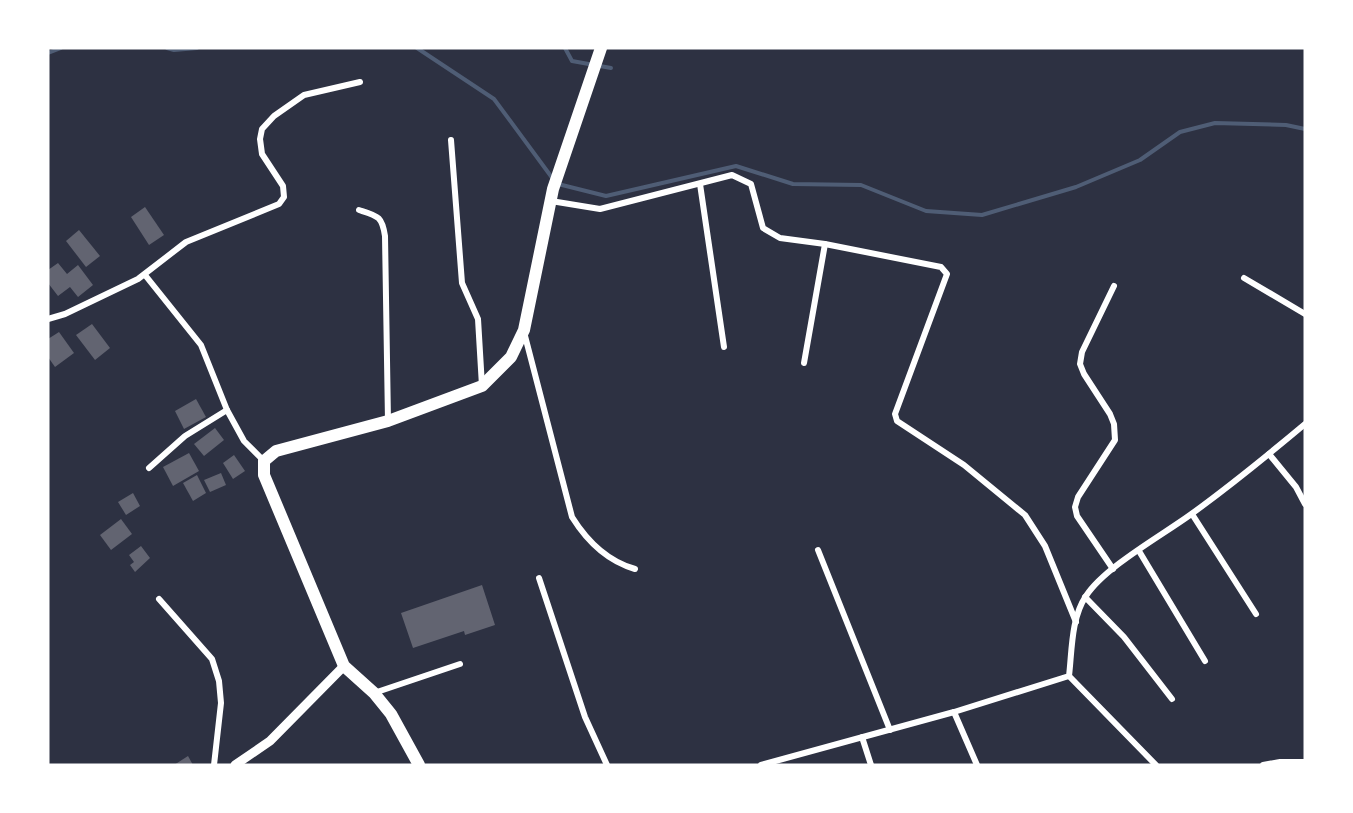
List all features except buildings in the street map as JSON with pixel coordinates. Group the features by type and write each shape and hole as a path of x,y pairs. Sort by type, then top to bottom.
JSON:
{"main road":[{"path":"419,765 391,714 374,693 344,666 264,475 264,461 276,451 388,421 482,386 511,357 524,330 552,195 561,163 600,52"}],"street":[{"path":"48,319 65,314 145,275 186,242 279,204 284,197 283,186 262,154 260,140 262,129 274,116 304,95 360,82"},
{"path":"450,140 462,283 478,319 482,386"},
{"path":"552,195 600,209 732,175 751,184 763,228 780,238 825,244 941,267 947,274 895,414 897,421 964,465 1024,514 1045,546 1076,622"},
{"path":"700,184 724,347"},
{"path":"359,210 378,216 383,222 385,236 388,421"},
{"path":"804,363 825,244"},
{"path":"145,275 201,345 227,410 244,441 264,461"},
{"path":"1244,278 1305,314"},
{"path":"1113,569 1077,516 1075,507 1078,497 1115,440 1114,424 1110,414 1083,374 1080,364 1082,352 1114,286"},
{"path":"524,330 572,517 587,540 622,565 635,569"},
{"path":"149,468 185,436 227,410"},
{"path":"1069,676 1076,622 1085,597 1113,569 1192,514 1305,424"},
{"path":"1269,454 1296,487 1305,504"},
{"path":"1192,514 1256,614"},
{"path":"818,550 890,730"},
{"path":"1139,551 1205,661"},
{"path":"539,578 585,717 607,765"},
{"path":"1085,597 1124,637 1172,699"},
{"path":"159,599 212,659 219,681 221,703 214,765"},
{"path":"374,693 460,664"},
{"path":"235,765 270,741 344,666"},
{"path":"761,765 954,712 1069,676"},
{"path":"1069,676 1156,765"},
{"path":"954,712 977,765"},
{"path":"862,737 871,765"},
{"path":"1263,765 1305,762"}],"waterway":[{"path":"48,53 61,48"},
{"path":"167,48 174,50 197,48"},
{"path":"417,48 494,99 553,179"},
{"path":"565,48 572,61 611,68"},
{"path":"558,184 606,196 736,166 793,184 861,185 926,211 982,215 1076,187 1140,160 1180,132 1215,123 1286,125 1305,129"}]}
